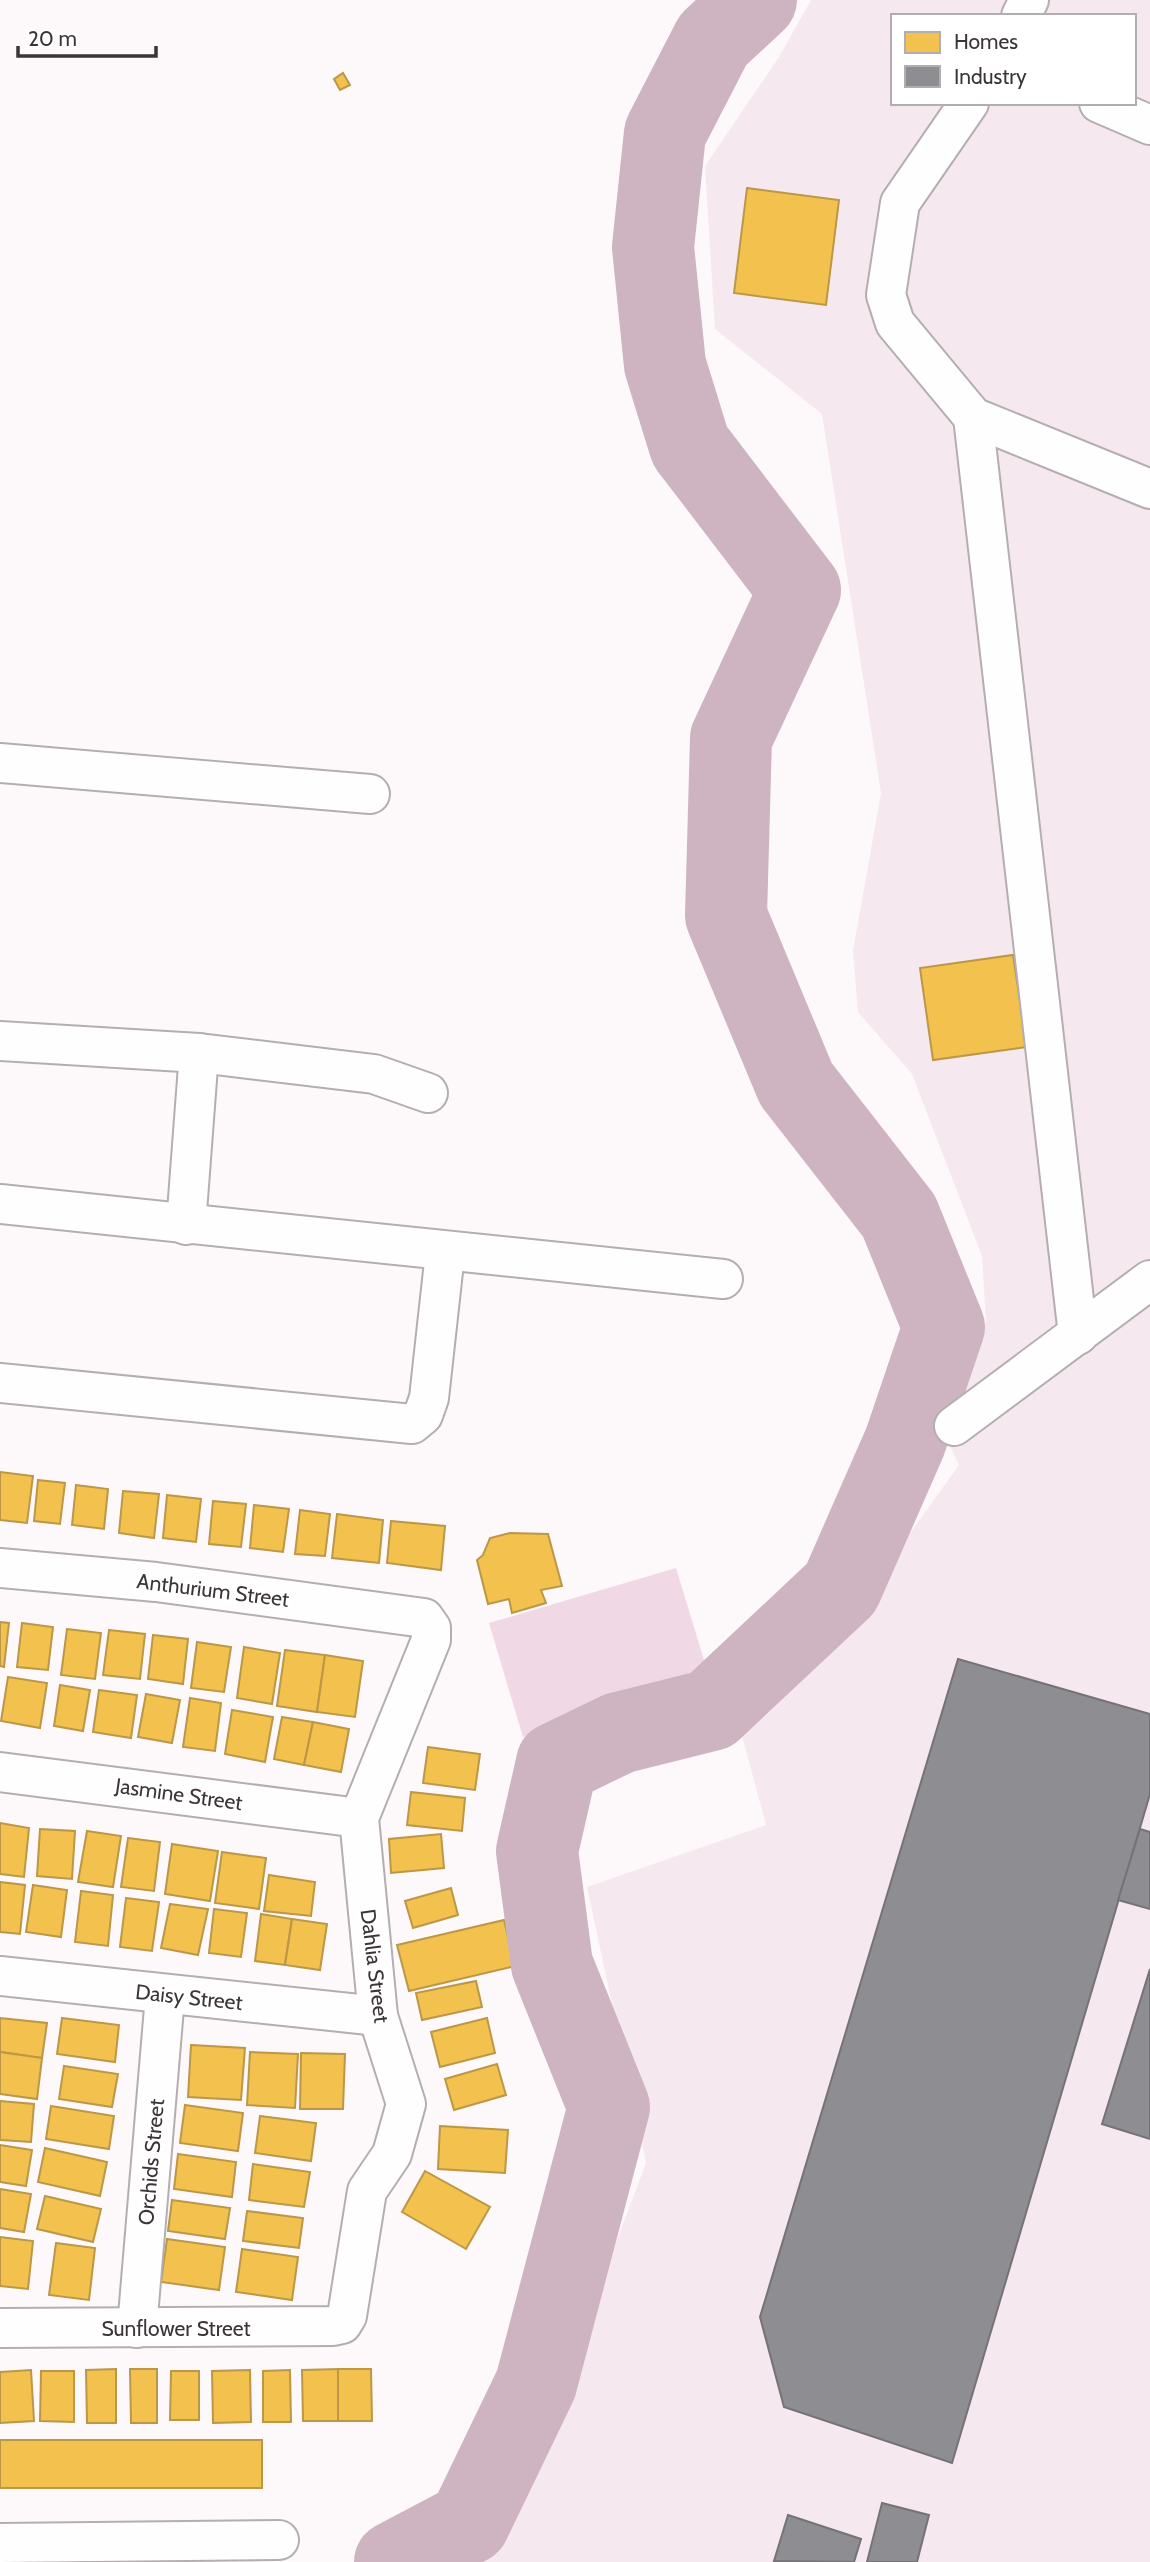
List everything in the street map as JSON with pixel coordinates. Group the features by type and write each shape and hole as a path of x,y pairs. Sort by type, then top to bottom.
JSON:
{"street":[{"path":"968,105 900,202 886,295 895,323 974,417 1150,489"},
{"path":"1104,105 1150,125"},
{"path":"974,417 1077,1335"},
{"path":"0,762 370,794"},
{"path":"0,1041 199,1053 374,1074 428,1093"},
{"path":"186,1225 199,1053"},
{"path":"0,1204 445,1253 723,1279"},
{"path":"0,1384 412,1424 423,1415 429,1398 445,1253"},
{"path":"954,1426 1150,1280"},
{"name":"Anthurium Street","path":"0,1568 156,1581 424,1618"},
{"name":"Dahlia Street","path":"347,2316 367,2191 392,2154 405,2104 378,2016 359,1818 431,1640 430,1628 424,1618"},
{"name":"Jasmine Street","path":"0,1772 359,1818"},
{"name":"Daisy Street","path":"0,1976 165,1996 378,2016"},
{"name":"Orchids Street","path":"137,2328 165,1996"},
{"name":"Sunflower Street","path":"0,2328 333,2326 342,2324 347,2316"},
{"path":"0,2543 279,2540"}],"shaded area":[{"path":"811,0 1150,0 1150,2562 480,2562 502,2544 646,2163 587,1887 766,1825 737,1717 860,1603 959,1465 938,1422 969,1368 986,1321 982,1256 912,1074 858,1012 853,951 881,793 822,414 715,329 705,166 779,57"},
{"path":"676,1568 711,1683 523,1737 489,1623"}],"building: Homes":[{"path":"343,73 350,85 340,90 334,79"},
{"path":"747,188 839,200 826,305 734,293"},
{"path":"1013,955 1027,1047 933,1060 920,968"},
{"path":"0,1472 33,1476 27,1523 0,1520"},
{"path":"38,1480 65,1483 60,1524 34,1521"},
{"path":"76,1485 108,1489 104,1529 72,1525"},
{"path":"123,1491 159,1494 154,1538 119,1533"},
{"path":"167,1495 201,1499 196,1542 163,1538"},
{"path":"213,1501 246,1504 241,1547 209,1544"},
{"path":"254,1505 289,1509 283,1552 250,1548"},
{"path":"300,1510 330,1514 325,1556 295,1554"},
{"path":"337,1514 383,1520 379,1563 332,1558"},
{"path":"391,1521 445,1526 441,1570 387,1563"},
{"path":"510,1533 548,1534 562,1586 541,1590 546,1603 512,1613 509,1599 488,1604 477,1560 483,1555 490,1538"},
{"path":"0,1622 9,1623 4,1667 0,1666"},
{"path":"22,1623 53,1627 48,1670 17,1667"},
{"path":"67,1629 101,1633 95,1679 61,1675"},
{"path":"109,1630 145,1634 140,1679 103,1675"},
{"path":"153,1635 188,1639 183,1684 148,1679"},
{"path":"197,1642 231,1647 224,1692 191,1688"},
{"path":"244,1647 280,1653 272,1704 237,1698"},
{"path":"285,1650 325,1655 317,1712 277,1706"},
{"path":"325,1655 363,1661 355,1717 317,1712"},
{"path":"8,1677 47,1683 40,1728 1,1721"},
{"path":"60,1685 90,1690 83,1731 54,1726"},
{"path":"99,1690 137,1695 131,1738 93,1732"},
{"path":"146,1694 180,1700 172,1743 138,1737"},
{"path":"190,1698 221,1703 215,1751 183,1747"},
{"path":"232,1710 273,1717 265,1762 225,1754"},
{"path":"282,1717 313,1722 304,1765 274,1759"},
{"path":"313,1722 349,1729 341,1772 304,1765"},
{"path":"428,1747 480,1754 475,1790 423,1783"},
{"path":"411,1792 465,1798 462,1831 407,1825"},
{"path":"0,1823 29,1828 24,1877 0,1874"},
{"path":"40,1829 75,1831 72,1879 37,1876"},
{"path":"87,1831 121,1836 113,1887 78,1882"},
{"path":"441,1834 444,1868 391,1873 389,1839"},
{"path":"128,1838 160,1842 154,1891 121,1887"},
{"path":"172,1844 218,1851 210,1901 165,1894"},
{"path":"222,1852 266,1858 259,1909 215,1903"},
{"path":"269,1875 315,1882 311,1916 264,1911"},
{"path":"0,1882 25,1885 20,1934 0,1932"},
{"path":"33,1885 67,1890 61,1937 26,1932"},
{"path":"451,1888 458,1915 413,1928 405,1901"},
{"path":"81,1891 113,1895 108,1946 75,1942"},
{"path":"126,1898 159,1902 152,1951 120,1947"},
{"path":"170,1904 208,1909 198,1955 161,1948"},
{"path":"214,1909 247,1913 241,1957 209,1953"},
{"path":"261,1914 292,1919 285,1965 255,1961"},
{"path":"292,1919 327,1924 320,1970 285,1965"},
{"path":"504,1920 515,1966 409,1991 397,1945"},
{"path":"476,1981 482,2007 422,2020 416,1993"},
{"path":"0,2018 47,2023 42,2058 0,2052"},
{"path":"62,2018 119,2025 115,2062 57,2054"},
{"path":"487,2018 495,2053 440,2067 431,2032"},
{"path":"191,2045 245,2048 241,2100 188,2097"},
{"path":"0,2052 42,2058 37,2099 0,2094"},
{"path":"250,2052 298,2054 295,2108 247,2105"},
{"path":"301,2053 345,2054 343,2109 300,2109"},
{"path":"497,2064 506,2095 454,2110 445,2079"},
{"path":"64,2066 118,2074 112,2107 59,2099"},
{"path":"0,2101 34,2104 31,2142 0,2140"},
{"path":"185,2105 243,2113 238,2151 180,2143"},
{"path":"51,2106 114,2116 109,2149 46,2139"},
{"path":"260,2116 316,2123 311,2161 255,2153"},
{"path":"440,2126 508,2130 505,2173 438,2169"},
{"path":"0,2145 32,2150 26,2186 0,2182"},
{"path":"45,2148 107,2162 100,2196 38,2182"},
{"path":"178,2154 236,2162 232,2197 174,2189"},
{"path":"253,2164 310,2172 304,2207 249,2200"},
{"path":"425,2171 490,2207 466,2249 402,2212"},
{"path":"0,2189 31,2194 24,2232 0,2228"},
{"path":"45,2196 101,2209 93,2242 37,2229"},
{"path":"172,2200 230,2208 225,2239 168,2231"},
{"path":"247,2211 303,2218 299,2248 243,2241"},
{"path":"0,2237 33,2241 28,2289 0,2286"},
{"path":"167,2239 225,2247 219,2290 161,2282"},
{"path":"56,2243 95,2248 89,2300 49,2295"},
{"path":"242,2249 298,2257 292,2300 236,2292"},
{"path":"116,2369 116,2423 87,2423 86,2370"},
{"path":"130,2369 157,2369 157,2423 131,2423"},
{"path":"338,2369 338,2421 303,2421 302,2370"},
{"path":"338,2369 371,2369 372,2421 338,2421"},
{"path":"31,2370 34,2421 0,2423 0,2372"},
{"path":"250,2370 251,2422 213,2423 212,2371"},
{"path":"290,2370 291,2422 263,2422 263,2371"},
{"path":"41,2371 74,2371 74,2422 40,2421"},
{"path":"171,2371 199,2371 199,2420 170,2420"},
{"path":"0,2440 262,2440 262,2488 0,2488"}],"building: Industry":[{"path":"958,1659 1150,1714 1150,1794 952,2463 784,2407 760,2317"},
{"path":"1140,1829 1150,1832 1150,1909 1118,1900"},
{"path":"1150,1969 1150,2139 1102,2124"},
{"path":"882,2503 929,2515 917,2562 867,2562"},
{"path":"788,2515 861,2539 854,2562 774,2561"}],"waterway":[{"path":"395,2562 469,2523 536,2384 609,2107 552,1965 537,1851 557,1763 619,1733 711,1710 841,1588 905,1442 944,1327 899,1216 796,1084 726,916 731,738 800,590 690,446 665,365 653,247 665,133 713,40 756,0"}]}
